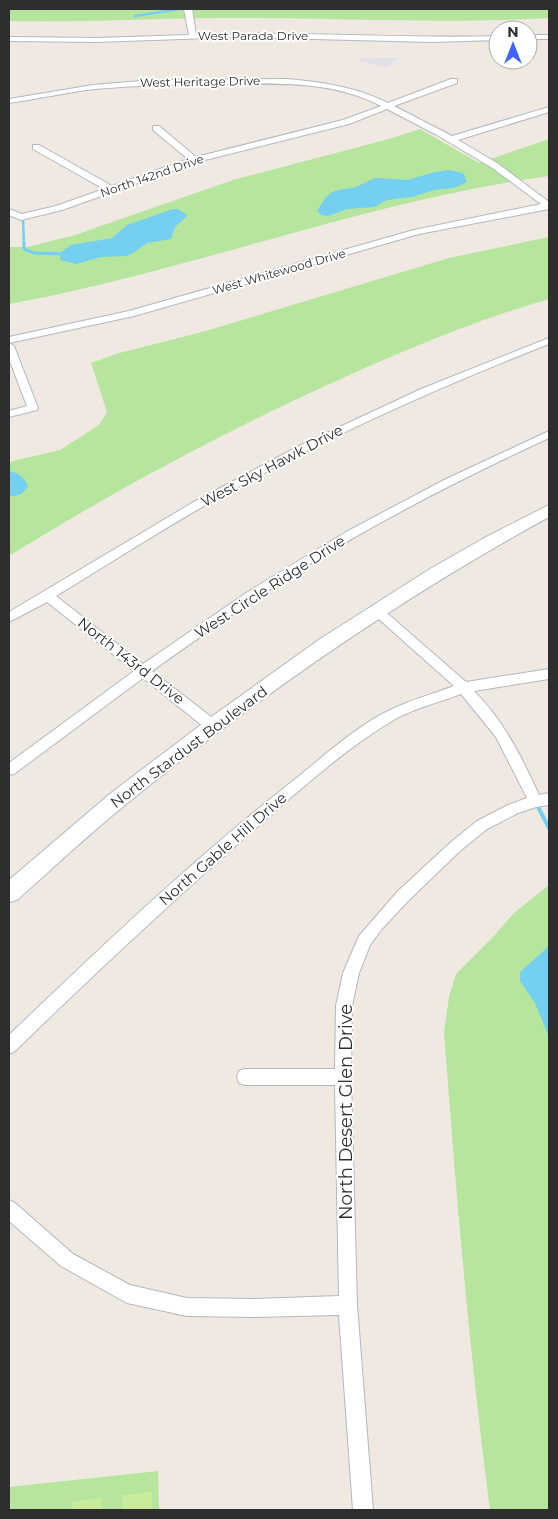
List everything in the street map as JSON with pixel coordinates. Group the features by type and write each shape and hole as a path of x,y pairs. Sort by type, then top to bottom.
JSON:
{"street":[{"path":"188,9 193,36"},
{"name":"West Parada Drive","path":"9,39 97,40 238,35 432,40 488,38"},
{"name":"West Heritage Drive","path":"9,101 94,87 140,82 287,81 314,83 347,89 388,106 452,139 494,165 549,205"},
{"name":"North 142nd Drive","path":"9,212 21,217 59,208 194,160 346,122 454,81"},
{"path":"452,139 549,109"},
{"path":"156,128 194,160"},
{"path":"276,129 284,138"},
{"path":"36,146 110,189"},
{"name":"West Whitewood Drive","path":"9,340 131,314 417,232 549,205"},
{"name":"West Sky Hawk Drive","path":"9,618 48,596 146,534 279,461 443,382 549,341"},
{"path":"9,346 33,408 9,414"},
{"name":"West Circle Ridge Drive","path":"9,770 144,670 285,574 373,521 490,461 549,434"},
{"name":"North Stardust Boulevard","path":"9,893 117,800 308,658 376,610 488,542 549,510"},
{"name":"North 143rd Drive","path":"48,596 214,727"},
{"path":"376,610 463,688 501,733 542,800"},
{"path":"463,688 549,674"},
{"name":"North Gable Hill Drive","path":"9,1046 184,881 275,803 354,740 394,714 463,688"},
{"name":"North Desert Glen Drive","path":"363,1510 348,1305 343,1077 344,1006 351,973 364,941 403,896 455,847 482,825 513,809 542,800"},
{"path":"245,1077 343,1077"},
{"path":"9,1209 67,1260 127,1294 187,1307 254,1308 348,1305"}],"shaded area":[{"path":"359,58 400,58 386,68 359,61"}],"green space":[{"path":"9,9 549,9 549,18 472,21 214,18 9,21"},
{"path":"420,129 479,163 549,139 549,176 480,187 413,202 144,274 9,304 9,247 27,247 75,235 233,180"},
{"path":"549,237 549,299 484,320 390,357 297,399 151,473 9,556 9,462 60,450 99,425 107,412 91,363 119,353 206,331 449,258"},
{"path":"549,885 549,1510 490,1510 464,1271 444,1032 449,997 456,974 514,913"},
{"path":"158,1471 159,1510 9,1510 9,1487"},
{"path":"152,1492 152,1510 123,1510 122,1495"},
{"path":"101,1498 102,1510 72,1510 72,1502"}],"water":[{"path":"450,170 463,173 467,182 454,188 434,190 412,197 387,200 374,207 347,209 328,216 321,215 317,211 326,197 334,191 356,187 375,178 407,180"},
{"path":"178,209 187,215 175,227 171,239 147,243 126,256 101,257 76,264 60,260 61,252 71,245 112,238 127,225"},
{"path":"9,471 21,476 28,486 24,491 15,496 9,496"},
{"path":"549,946 549,1037 535,1003 520,981 520,972"}],"waterway":[{"path":"135,16 180,9"},
{"path":"23,221 24,245"},
{"path":"24,245 24,249 34,253 65,254"},
{"path":"536,803 549,828"}]}
